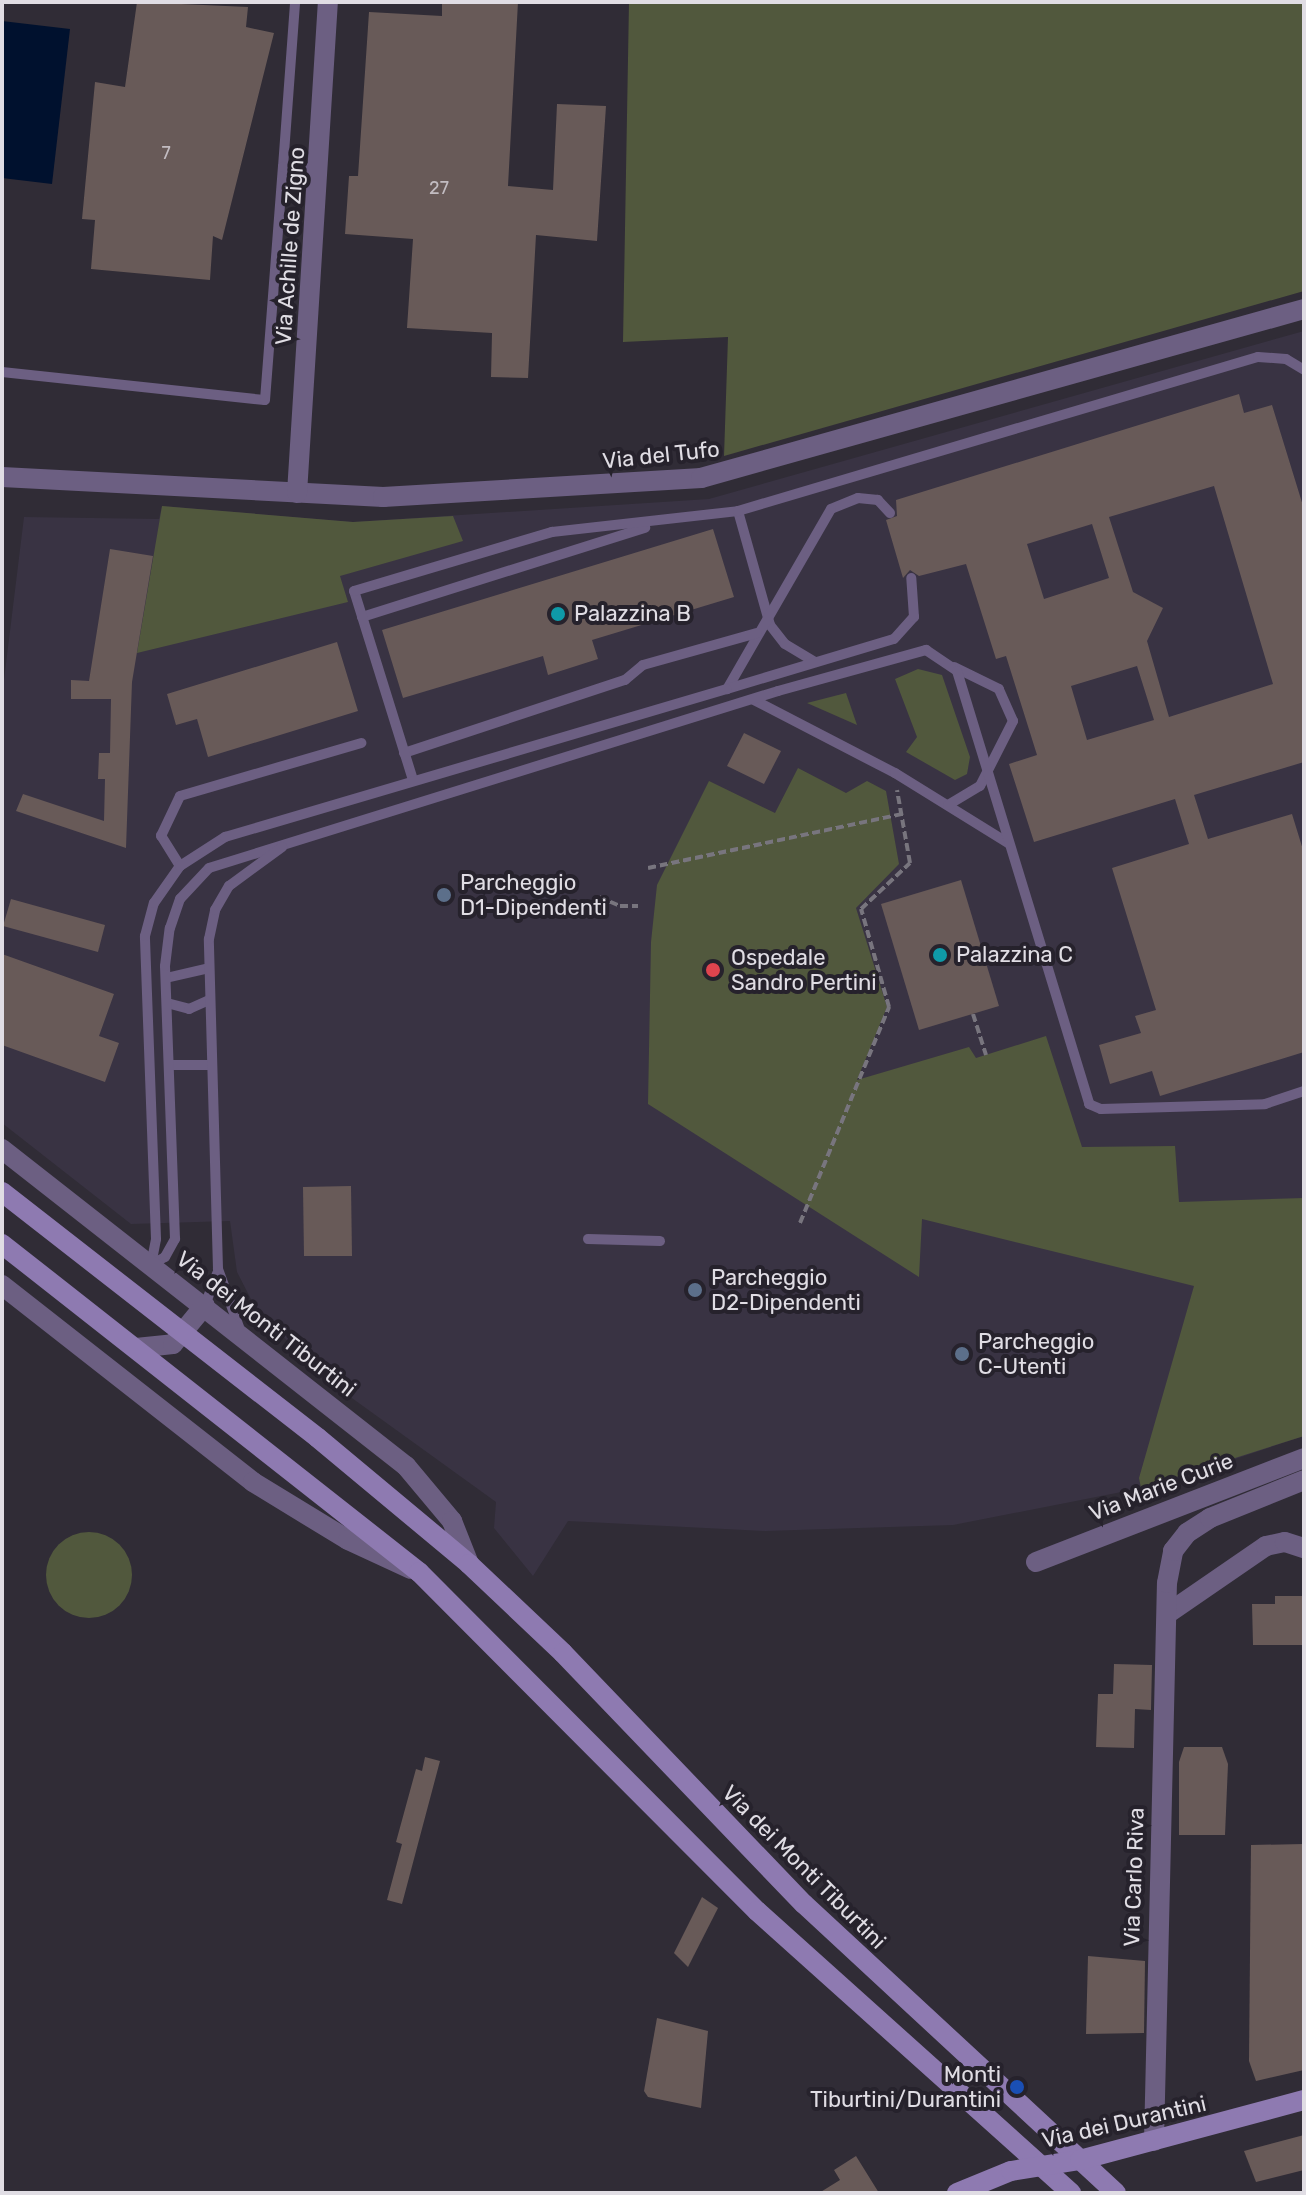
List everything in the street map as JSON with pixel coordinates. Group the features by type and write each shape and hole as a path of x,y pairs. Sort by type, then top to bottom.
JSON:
{"main road":[{"name":"Via dei Monti Tiburtini","path":"2,1192 185,1332 469,1564 563,1653 804,1904 1116,2193"},
{"path":"2,1244 419,1572 747,1902 1071,2193"},
{"name":"Via dei Durantini","path":"957,2193 1011,2171 1080,2160 1304,2100"}],"street":[{"name":"Via Achille de Zigno","path":"297,493 328,2"},
{"name":"Via del Tufo","path":"2,477 427,497 701,478 1304,309"},
{"name":"Via dei Monti Tiburtini","path":"2,1149 205,1305 406,1466 452,1521 469,1564"},
{"path":"2,1285 253,1482 363,1549 419,1572"},
{"path":"136,1348 170,1345 185,1332 205,1305"},
{"name":"Via Marie Curie","path":"1036,1562 1304,1458"},
{"name":"Via Carlo Riva","path":"1154,2141 1167,1614 1173,1551 1187,1533 1304,1480"},
{"path":"1167,1614 1266,1546 1285,1542 1304,1548"}],"lane":[{"path":"2,372 265,400 295,2"},
{"path":"283,167 319,169"},
{"path":"413,780 354,591 552,532 738,511 1258,357 1286,359 1304,370"},
{"path":"727,689 766,615 831,509 858,498 878,500 890,513"},
{"path":"738,511 766,615 785,644 815,662"},
{"path":"362,617 666,521"},
{"path":"151,1265 156,1239 144,951 154,903 180,866 225,837 894,639 907,629 915,597 911,578"},
{"path":"404,753 625,680 643,665 757,633"},
{"path":"151,1265 165,1257 175,1239 166,978 170,928 189,886 209,868 926,650 1004,694 1011,730 974,793 948,805"},
{"path":"952,666 989,764 1008,843 1089,1104 1101,1109 1265,1104 1304,1091"},
{"path":"754,700 895,773 1008,843"},
{"path":"180,866 161,836 180,796 361,743"},
{"path":"243,1335 224,1298 218,1269 209,968 215,910 229,886 291,841"},
{"path":"166,978 209,968"},
{"path":"167,1003 189,1009 209,1000"},
{"path":"169,1065 212,1065"},
{"path":"588,1239 660,1241"},
{"path":"205,1305 218,1269"}],"path":[{"path":"800,1223 889,1007 861,909 910,863 895,773"},
{"path":"648,868 901,814"},
{"path":"599,897 620,906 638,906"},
{"path":"973,1014 986,1055"}],"shaded area":[{"name":"Ospedale Sandro Pertini","path":"1304,331 1304,1436 1157,1485 953,1525 765,1531 568,1521 533,1576 494,1528 496,1502 320,1375 255,1307 237,1272 230,1221 131,1224 2,1123 2,696 24,517 159,519 162,506 353,522 709,499"}],"green space":[{"path":"629,2 1304,2 1304,291 724,456 728,337 623,342"},
{"path":"162,506 353,522 453,516 463,541 340,576 348,602 137,653"},
{"path":"918,669 942,675 970,757 967,774 955,780 906,752 917,737 895,679"},
{"path":"846,693 857,725 807,703"},
{"path":"798,768 846,793 867,781 886,791 899,864 856,908 887,1007 857,1080 969,1047 976,1058 1046,1036 1082,1147 1175,1146 1179,1202 1304,1198 1304,1436 1141,1488 1139,1478 1194,1286 922,1219 919,1277 648,1104 651,942 657,885 709,781 775,813"},
{"path":"81,1532 97,1532 120,1544 129,1558 132,1575 129,1592 120,1606 97,1618 81,1618 65,1611 53,1599 46,1583 46,1567 53,1551 65,1539"}],"water":[{"path":"2,21 70,29 52,184 2,178"}],"building":[{"path":"137,2 248,7 246,27 274,33 222,240 213,236 210,280 91,269 95,220 82,219 95,82 125,87"},
{"path":"442,2 518,2 508,186 553,190 557,104 606,106 597,241 536,235 528,378 491,377 492,333 407,328 413,239 345,234 349,176 358,176 369,12 442,16"},
{"path":"1239,394 1244,413 1272,405 1304,509 1304,762 1194,795 1208,839 1292,814 1304,853 1304,1052 1160,1096 1152,1071 1110,1084 1099,1045 1141,1033 1135,1016 1156,1010 1112,868 1189,844 1175,799 1034,842 1009,764 1037,755 1006,656 996,659 966,564 919,576 910,570 903,578 886,520 897,516 896,500","holes":["1214,486 1273,684 1169,717 1147,641 1163,608 1133,592 1109,517","1092,524 1109,578 1044,599 1027,544","1137,666 1154,720 1087,740 1071,686"]},
{"name":"Palazzina B","path":"713,529 734,597 592,640 598,659 548,675 543,656 403,698 382,630"},
{"path":"110,549 153,556 132,682 126,848 16,811 23,794 104,821 105,779 98,779 99,753 110,753 111,699 71,699 71,680 89,681"},
{"path":"337,642 358,711 208,757 197,719 176,725 167,694"},
{"path":"744,733 781,751 764,784 727,766"},
{"name":"Palazzina C","path":"961,880 999,1006 919,1030 881,904"},
{"path":"11,899 105,925 98,952 3,926"},
{"path":"2,954 114,994 99,1036 119,1043 105,1082 2,1045"},
{"path":"351,1186 352,1256 304,1256 303,1187"},
{"path":"1275,1596 1304,1596 1304,1645 1253,1645 1252,1604 1275,1604"},
{"path":"1114,1664 1152,1665 1151,1710 1135,1709 1134,1748 1096,1747 1098,1694 1113,1694"},
{"path":"1184,1747 1222,1747 1228,1764 1225,1835 1179,1835 1179,1762"},
{"path":"425,1757 440,1761 402,1904 387,1900 402,1844 396,1842 416,1769 422,1771"},
{"path":"1304,1844 1304,2070 1256,2081 1249,2061 1251,1845"},
{"path":"702,1897 718,1908 688,1967 674,1953"},
{"path":"1088,1956 1145,1961 1144,2033 1086,2034"},
{"path":"657,2018 708,2031 701,2108 648,2097 644,2091"},
{"path":"1304,2135 1304,2170 1256,2182 1244,2151"},
{"path":"856,2156 879,2193 819,2193 840,2180 834,2170"}],"place":[{"name":"Palazzina B","path":"558,614"},
{"name":"Parcheggio D1-Dipendenti","path":"444,895"},
{"name":"Palazzina C","path":"940,955"},
{"name":"Ospedale Sandro Pertini","path":"713,970"},
{"name":"Parcheggio D2-Dipendenti","path":"695,1290"},
{"name":"Parcheggio C-Utenti","path":"962,1354"},
{"name":"Monti Tiburtini/Durantini","path":"1017,2087"}]}
